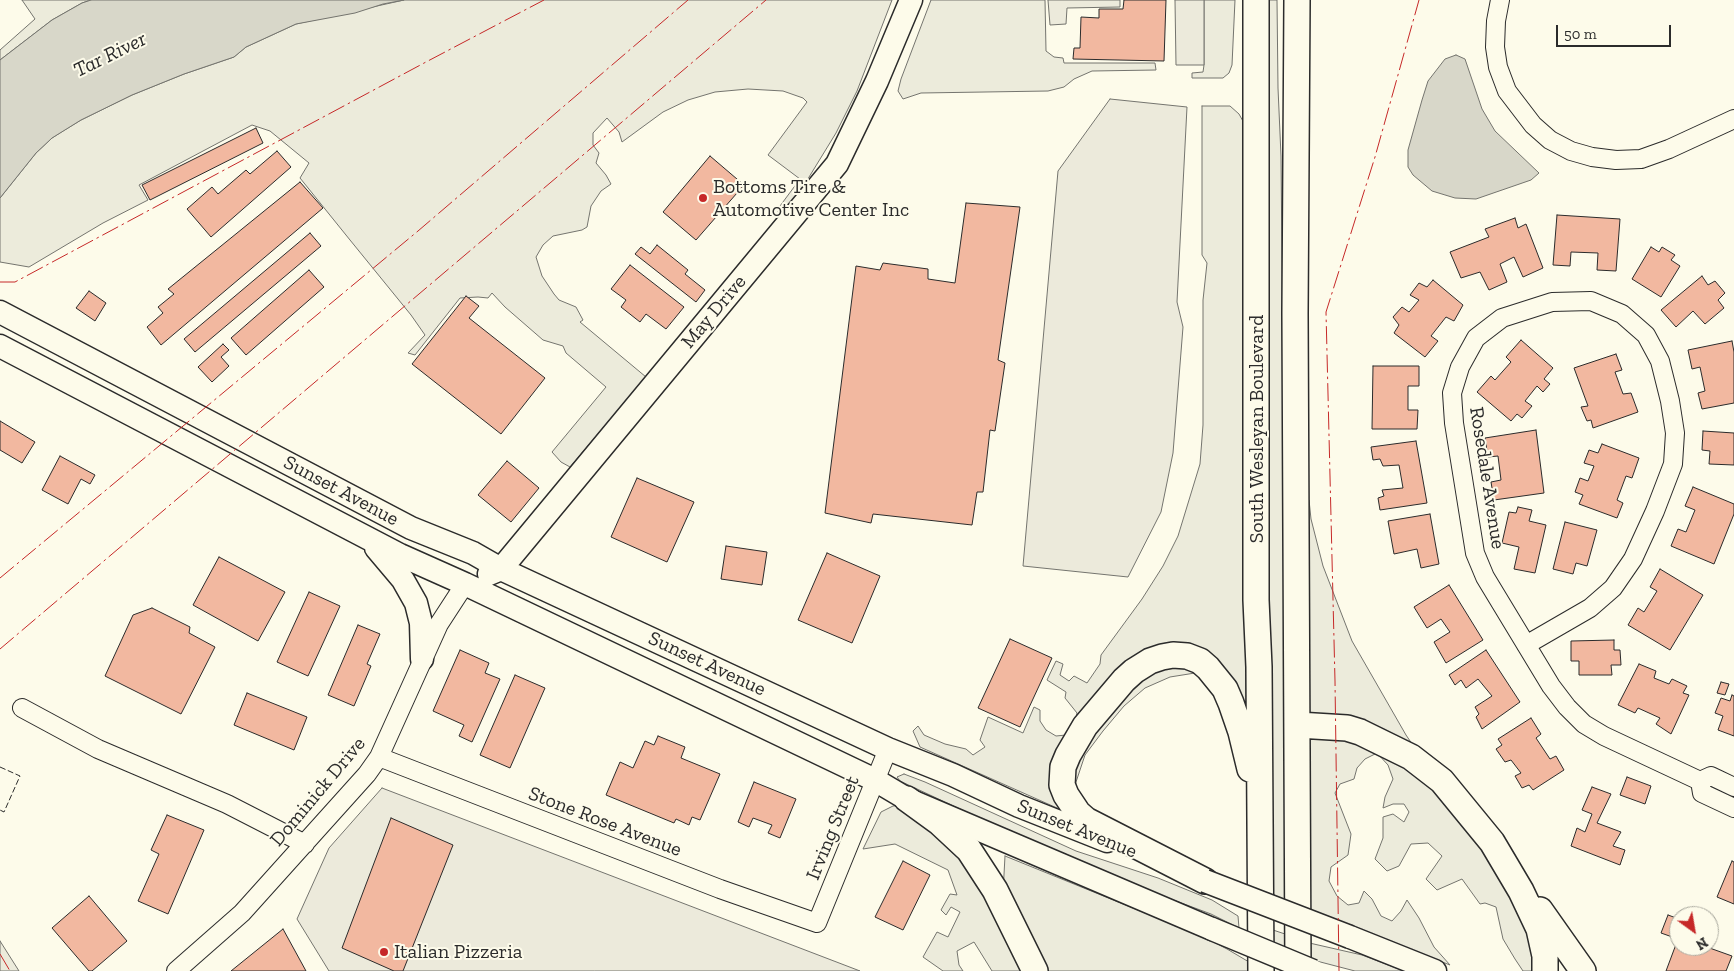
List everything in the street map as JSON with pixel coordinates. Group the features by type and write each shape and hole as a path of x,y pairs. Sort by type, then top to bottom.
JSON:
{"highway":[{"name":"South Wesleyan Boulevard","path":"1256,0 1256,600 1259,667 1260,858"},
{"name":"South Wesleyan Boulevard","path":"1296,0 1295,313 1298,971"},
{"path":"1205,881 1086,820 1078,814 1062,786 1063,767 1084,726 1124,680 1150,661 1173,655 1187,656 1200,661 1225,689 1232,703 1249,760 1260,858 1261,971"},
{"path":"1298,725 1354,730 1377,739 1411,757 1442,781 1492,842 1583,971"},
{"path":"907,799 940,823 969,850 995,890 1035,971"},
{"path":"1492,842 1521,891 1539,929 1545,956 1545,971"}],"main road":[{"name":"May Drive","path":"465,584 502,569 837,164 878,81 911,0"},
{"name":"Sunset Avenue","path":"0,312 411,528 473,554 888,749 953,775 1019,806 1435,971"},
{"name":"Sunset Avenue","path":"0,346 400,555 465,584 875,780 907,799 1313,971"},
{"path":"367,538 400,576 416,603 421,623 422,659"}],"street":[{"path":"1500,0 1496,21 1495,48 1498,67 1507,91 1532,125 1550,140 1571,151 1592,157 1616,160 1640,159 1669,149 1734,119"},
{"name":"Rosedale Avenue","path":"1526,645 1590,608 1613,588 1633,559 1655,511 1672,464 1675,433 1670,401 1660,361 1646,334 1622,314 1591,301 1552,302 1502,318 1476,338 1460,367 1452,393 1454,422 1475,553 1485,577 1526,645 1551,686 1567,707 1584,724 1604,736 1700,781 1702,793 1734,808"},
{"name":"Dominick Drive","path":"176,971 242,913 305,844 379,757 438,624 465,584"},
{"path":"22,708 98,749 227,804 305,844"},
{"name":"Irving Street","path":"817,923 888,749"},
{"name":"Stone Rose Avenue","path":"379,757 720,889 817,923"},
{"path":"1700,781 1712,776 1734,787"}],"shaded area":[{"path":"22,0 91,0 52,20 0,60 0,50 35,19"},
{"path":"404,0 892,0 857,91 836,133 806,182 784,213 778,212 780,206 800,179 768,155 807,102 803,98 783,91 748,89 715,92 688,100 663,112 622,142 619,132 607,118 593,133 593,145 599,153 596,163 611,184 601,191 591,206 587,227 582,230 553,236 543,245 536,257 542,276 559,300 576,307 583,320 580,322 646,377 570,467 561,462 552,452 606,387 566,353 563,346 543,340 492,293 488,298 460,298 415,355 408,353 425,335 411,315 300,178 309,163 270,131 252,125 139,185 148,200 103,223 29,267 0,262 0,198 36,153 52,138 81,120 132,95 184,74 234,57 246,47 296,24"},
{"path":"931,0 1045,0 1046,51 1054,57 1063,58 1064,63 1155,63 1156,70 1092,71 1074,79 1064,87 1048,91 921,93 903,99 898,91 901,79"},
{"path":"1048,0 1120,0 1120,7 1067,8 1066,24 1050,25"},
{"path":"1175,0 1204,0 1204,65 1176,65"},
{"path":"1204,0 1235,0 1232,65 1229,73 1223,78 1192,78 1192,73 1203,72"},
{"path":"1265,0 1277,0 1281,156 1288,907 1268,901"},
{"path":"1110,99 1187,107 1177,302 1183,327 1173,453 1161,512 1128,577 1023,566 1058,171"},
{"path":"1202,106 1230,106 1239,114 1244,123 1246,705 1239,696 1217,678 1195,673 1170,677 1145,688 1124,706 1085,755 1076,782 1075,816 920,747 913,731 918,726 924,735 945,744 966,749 973,755 985,747 980,740 988,717 1023,733 1034,707 1040,710 1040,721 1046,730 1056,736 1066,735 1075,723 1077,713 1065,698 1066,692 1047,680 1056,661 1063,664 1060,675 1069,681 1074,676 1087,683 1100,664 1101,655 1142,599 1163,566 1178,536 1200,464 1203,425 1203,300 1207,263 1202,255"},
{"path":"1305,499 1309,500 1311,519 1323,566 1352,641 1406,735 1522,906 1536,971 1523,971 1515,959 1503,939 1496,907 1485,903 1480,904 1462,879 1437,890 1426,879 1442,856 1428,843 1411,844 1399,866 1387,871 1375,859 1383,838 1383,817 1393,814 1404,822 1409,812 1404,804 1393,804 1383,808 1385,797 1393,779 1388,765 1377,753 1365,759 1357,768 1354,779 1340,784 1335,793 1351,834 1348,855 1331,867 1329,881 1337,896 1348,905 1359,903 1364,891 1372,899 1381,916 1392,921 1401,911 1407,900 1434,947 1450,965 1308,915"},
{"path":"904,774 1076,851 1158,878 1212,900 1238,916 1239,928 1211,914 1141,888 994,825 900,781 897,777"},
{"path":"382,788 860,971 329,971 297,919 329,848"},
{"path":"903,805 957,849 1028,971 992,971 974,942 957,951 959,965 963,971 943,971 923,957 937,932 948,937 960,912 951,907 946,915 941,910 950,894 957,895 948,870 895,844 863,849 881,812 893,806"},
{"path":"1005,856 1202,936 1249,962 1249,971 1041,971 1003,893"},
{"path":"1267,928 1288,935 1288,950 1268,943"},
{"path":"0,941 19,971 0,971"},
{"path":"1305,942 1362,955 1404,971 1355,971 1305,958"}],"water":[{"name":"Tar River","path":"91,0 404,0 383,4 355,13 296,24 246,47 234,57 184,74 132,95 81,120 52,138 36,153 0,198 0,60 52,20"},
{"path":"1456,55 1465,59 1482,109 1495,131 1539,173 1531,180 1476,199 1455,198 1432,191 1413,175 1408,167 1408,150 1428,81 1445,59"}],"building":[{"path":"1124,0 1166,0 1164,61 1073,59 1074,48 1080,48 1081,17 1099,18 1099,9 1123,9"},
{"path":"256,128 263,143 150,200 142,185"},
{"path":"277,151 291,167 211,237 187,209 212,187 218,194 246,170 250,174"},
{"name":"Bottoms Tire & Automotive Center Inc","path":"710,156 744,185 696,240 663,212"},
{"path":"300,182 323,208 161,345 147,327 163,313 158,307 174,294 168,289"},
{"path":"966,203 1020,207 998,360 1005,363 995,431 990,430 983,492 977,492 972,525 873,514 871,523 825,513 856,266 880,270 883,263 928,269 928,279 955,283"},
{"path":"1557,215 1620,219 1616,271 1597,270 1598,253 1571,252 1570,266 1553,265"},
{"path":"1515,218 1518,228 1526,224 1543,268 1523,277 1514,257 1500,264 1507,282 1489,290 1480,272 1461,278 1450,252 1489,237 1485,229"},
{"path":"310,233 321,246 195,352 184,339"},
{"path":"657,245 688,270 685,274 705,290 696,302 635,254 641,247 650,254"},
{"path":"1651,247 1659,252 1662,247 1675,255 1671,260 1680,266 1661,297 1632,279"},
{"path":"630,265 684,307 666,329 646,314 640,322 621,307 626,300 611,289"},
{"path":"309,270 324,287 246,355 231,338"},
{"path":"1702,276 1708,285 1715,281 1725,293 1718,300 1724,308 1705,324 1693,311 1676,327 1661,310"},
{"path":"1433,280 1463,305 1454,321 1446,317 1431,336 1438,341 1425,357 1394,333 1399,325 1393,317 1402,307 1409,312 1419,300 1410,295 1419,283 1427,287"},
{"path":"89,291 106,303 95,321 76,308"},
{"path":"466,296 479,306 469,318 545,378 501,434 412,364"},
{"path":"1521,340 1553,368 1544,379 1550,384 1543,392 1537,386 1525,401 1532,406 1522,418 1517,414 1511,421 1477,392 1491,376 1495,380 1511,362 1506,357"},
{"path":"1732,341 1734,352 1734,403 1702,409 1698,393 1705,391 1700,367 1692,369 1688,350"},
{"path":"223,344 229,350 221,357 229,366 212,382 198,367"},
{"path":"1616,354 1622,370 1615,372 1623,394 1631,393 1638,412 1593,428 1591,420 1587,421 1581,407 1588,406 1574,368"},
{"path":"1373,366 1419,366 1419,386 1408,386 1408,410 1418,410 1417,429 1372,429"},
{"path":"0,421 35,442 22,463 0,450"},
{"path":"1536,430 1544,493 1494,500 1491,482 1501,480 1498,456 1488,457 1485,438"},
{"path":"1703,431 1734,433 1734,465 1709,464 1710,451 1702,450"},
{"path":"1416,441 1427,503 1380,510 1378,498 1384,496 1382,490 1403,488 1399,465 1383,466 1380,459 1373,460 1371,447"},
{"path":"1602,444 1639,458 1632,478 1626,476 1617,500 1623,503 1617,518 1579,504 1583,495 1575,492 1580,478 1588,481 1594,466 1584,463 1589,450 1598,453"},
{"path":"60,456 95,475 90,484 81,479 68,504 42,490"},
{"path":"507,461 539,488 511,522 478,495"},
{"path":"637,478 694,502 667,562 611,537"},
{"path":"1693,487 1734,504 1734,514 1714,564 1671,546 1678,529 1686,532 1695,510 1685,506"},
{"path":"1518,507 1532,510 1529,521 1546,525 1535,573 1514,569 1519,547 1502,543 1509,512 1516,513"},
{"path":"1430,514 1439,564 1421,568 1417,549 1394,554 1388,521"},
{"path":"1565,522 1597,530 1587,566 1576,563 1573,574 1553,569"},
{"path":"726,546 767,552 762,585 721,579"},
{"path":"827,553 880,576 852,643 798,620"},
{"path":"219,557 285,592 258,641 193,605"},
{"path":"1660,569 1703,595 1670,650 1628,625 1638,608 1644,612 1657,591 1650,587"},
{"path":"1449,585 1483,640 1446,663 1434,642 1450,632 1441,619 1427,628 1414,607"},
{"path":"309,592 340,606 308,676 277,662"},
{"path":"152,608 190,627 189,633 215,647 181,714 105,676 133,615"},
{"path":"358,625 380,634 367,664 371,666 354,706 328,695"},
{"path":"1010,639 1052,658 1020,727 978,708"},
{"path":"1614,640 1614,650 1620,650 1621,665 1611,665 1612,675 1579,675 1579,661 1571,661 1571,641"},
{"path":"460,650 489,663 485,673 500,679 472,742 459,736 464,725 433,711"},
{"path":"1486,650 1520,702 1482,729 1476,717 1479,714 1475,707 1492,696 1478,679 1466,688 1461,680 1455,685 1449,675"},
{"path":"1639,664 1656,671 1654,678 1669,684 1672,679 1687,686 1683,693 1689,695 1671,734 1656,724 1660,718 1638,708 1635,713 1618,705"},
{"path":"515,675 545,688 510,768 480,755"},
{"path":"1721,682 1729,684 1725,695 1717,693"},
{"path":"247,693 307,717 294,750 234,725"},
{"path":"1732,695 1734,696 1734,736 1718,730 1723,716 1715,713 1721,698 1730,701"},
{"path":"1531,718 1541,734 1536,738 1550,759 1556,756 1564,770 1533,790 1529,785 1522,788 1515,776 1521,773 1511,760 1505,762 1496,749 1502,745 1498,739"},
{"path":"658,736 685,747 681,758 720,774 700,820 692,817 689,825 676,819 674,823 606,795 620,762 633,768 645,741 654,745"},
{"path":"1627,777 1651,786 1645,804 1620,795"},
{"path":"754,782 796,799 780,838 768,833 772,825 753,818 749,827 738,822"},
{"path":"1592,787 1611,794 1597,823 1621,832 1613,846 1625,850 1620,865 1571,846 1577,828 1585,832 1592,814 1582,810"},
{"path":"167,815 204,830 168,914 138,901 159,854 151,850"},
{"path":"391,818 453,845 403,971 394,971 342,948"},
{"path":"903,861 930,875 903,930 875,917"},
{"path":"1732,861 1734,862 1734,904 1717,897"},
{"path":"89,896 127,941 92,971 89,971 52,928"},
{"path":"1668,915 1669,915 1669,936 1661,933"},
{"path":"283,929 306,971 231,971"},
{"path":"1719,951 1732,956 1726,971 1666,971 1672,956 1719,956"}],"fence":[{"path":"0,767 20,776 4,812 0,810"}],"power":[{"path":"0,282 15,282 544,0"},
{"path":"0,578 418,231 688,0"},
{"path":"0,649 766,0"},
{"path":"1339,971 1335,681 1326,312 1375,157 1419,0"},
{"path":"0,954 10,971"}],"place":[{"name":"Bottoms Tire & Automotive Center Inc","path":"703,198"},
{"name":"Italian Pizzeria","path":"384,952"}]}
